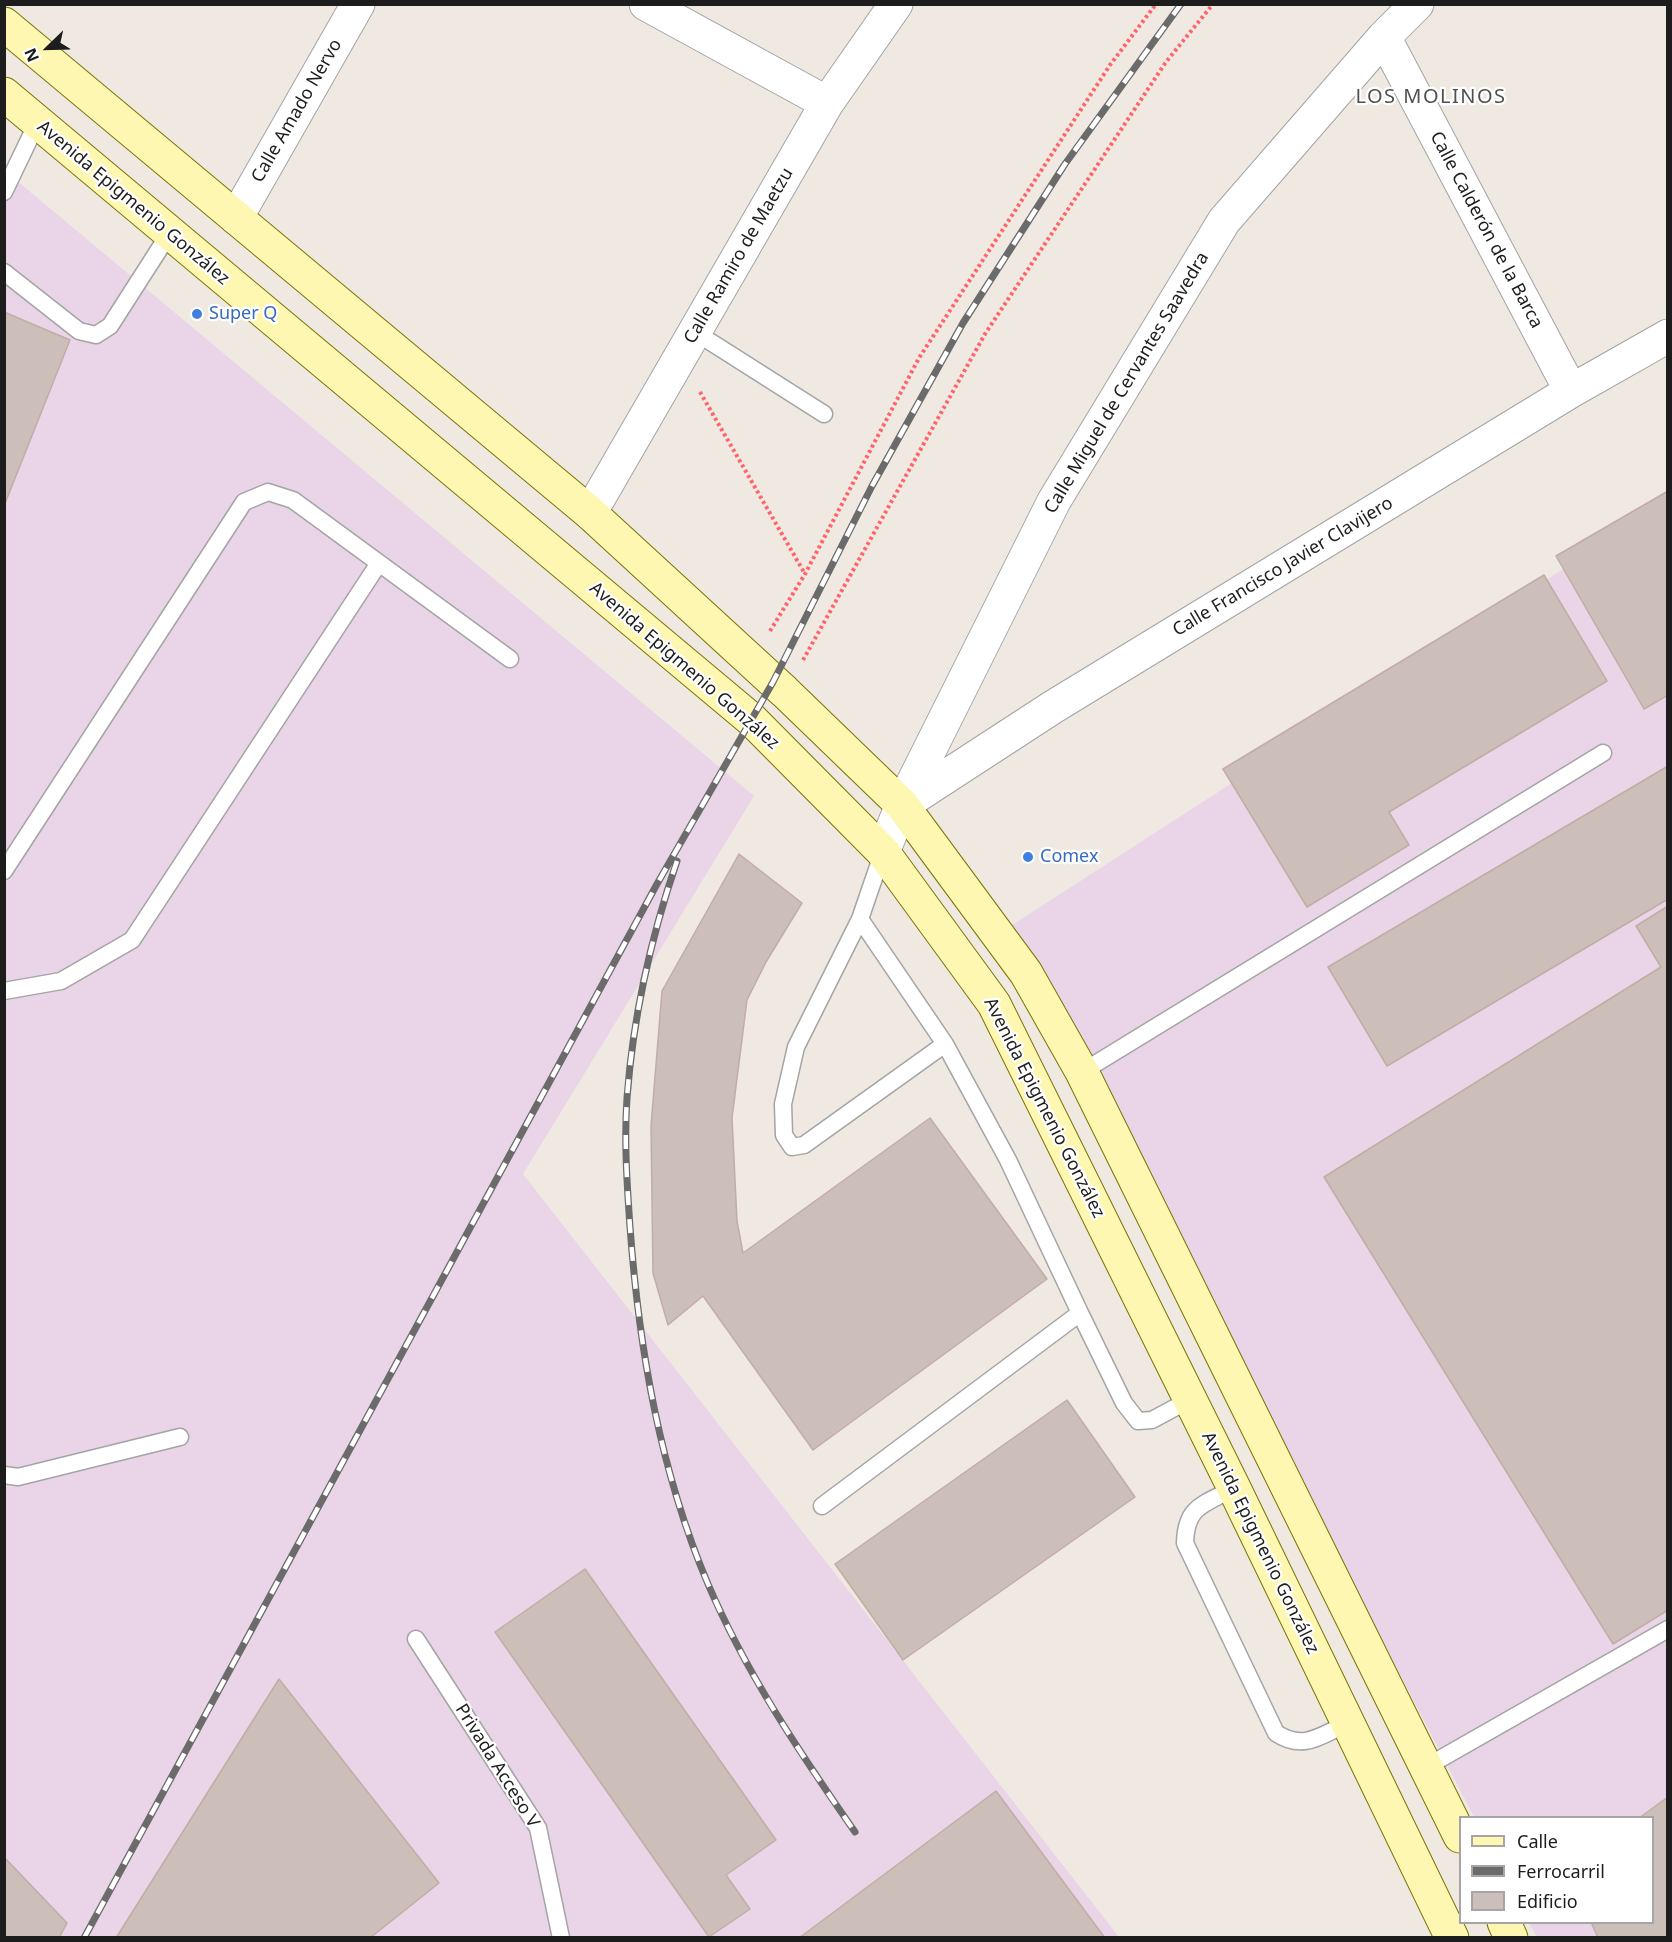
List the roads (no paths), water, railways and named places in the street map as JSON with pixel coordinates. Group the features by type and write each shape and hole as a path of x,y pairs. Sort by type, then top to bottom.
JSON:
{"main road":[{"path":"4,24 590,513 785,692 902,806 1026,973 1082,1071 1459,1832"},
{"name":"Avenida Epigmenio González","path":"4,94 752,720 883,852 994,1004 1191,1400 1346,1724 1452,1938"},
{"path":"1504,1924 1511,1938"}],"street":[{"name":"Calle Amado Nervo","path":"236,218 358,4"},
{"path":"646,4 827,103"},
{"name":"Calle Ramiro de Maetzu","path":"590,513 827,103 896,4"},
{"name":"Calle Miguel de Cervantes Saavedra","path":"883,852 902,806 1054,501 1224,221 1384,37 1417,4"},
{"name":"Calle Calderón de la Barca","path":"1384,37 1571,391"},
{"name":"Calle Francisco Javier Clavijero","path":"902,806 1053,707 1571,391 1668,336"}],"lane":[{"path":"4,192 38,121"},
{"path":"4,272 79,332 96,335 110,326 169,234"},
{"path":"688,345 825,414"},
{"path":"4,871 244,502 268,492 293,500 510,659"},
{"path":"4,991 61,981 132,940 379,563"},
{"path":"1082,1071 1603,753"},
{"path":"883,852 860,920 796,1047 783,1104 784,1135 792,1147 804,1145 945,1044"},
{"path":"860,920 945,1044 1008,1160 1124,1403 1138,1421 1152,1420 1191,1400"},
{"path":"822,1506 1080,1313"},
{"path":"4,1475 18,1477 180,1437"},
{"path":"1234,1488 1197,1508 1186,1522 1185,1543 1276,1733 1289,1742 1303,1743 1346,1724"},
{"path":"1426,1767 1668,1629"},
{"name":"Privada Acceso V","path":"416,1639 538,1828 561,1938"}],"railway":[{"path":"84,1938 657,884 773,682 872,486 963,323 1065,164 1181,4"},
{"path":"677,861 644,978 634,1037 626,1114 627,1178 634,1273 654,1409 677,1498 691,1541 723,1617 775,1712 855,1832"}],"place":[{"name":"Super Q","path":"197,314"},
{"name":"Comex","path":"1028,857"}],"district":[{"name":"LOS MOLINOS","path":"1431,97"}]}
